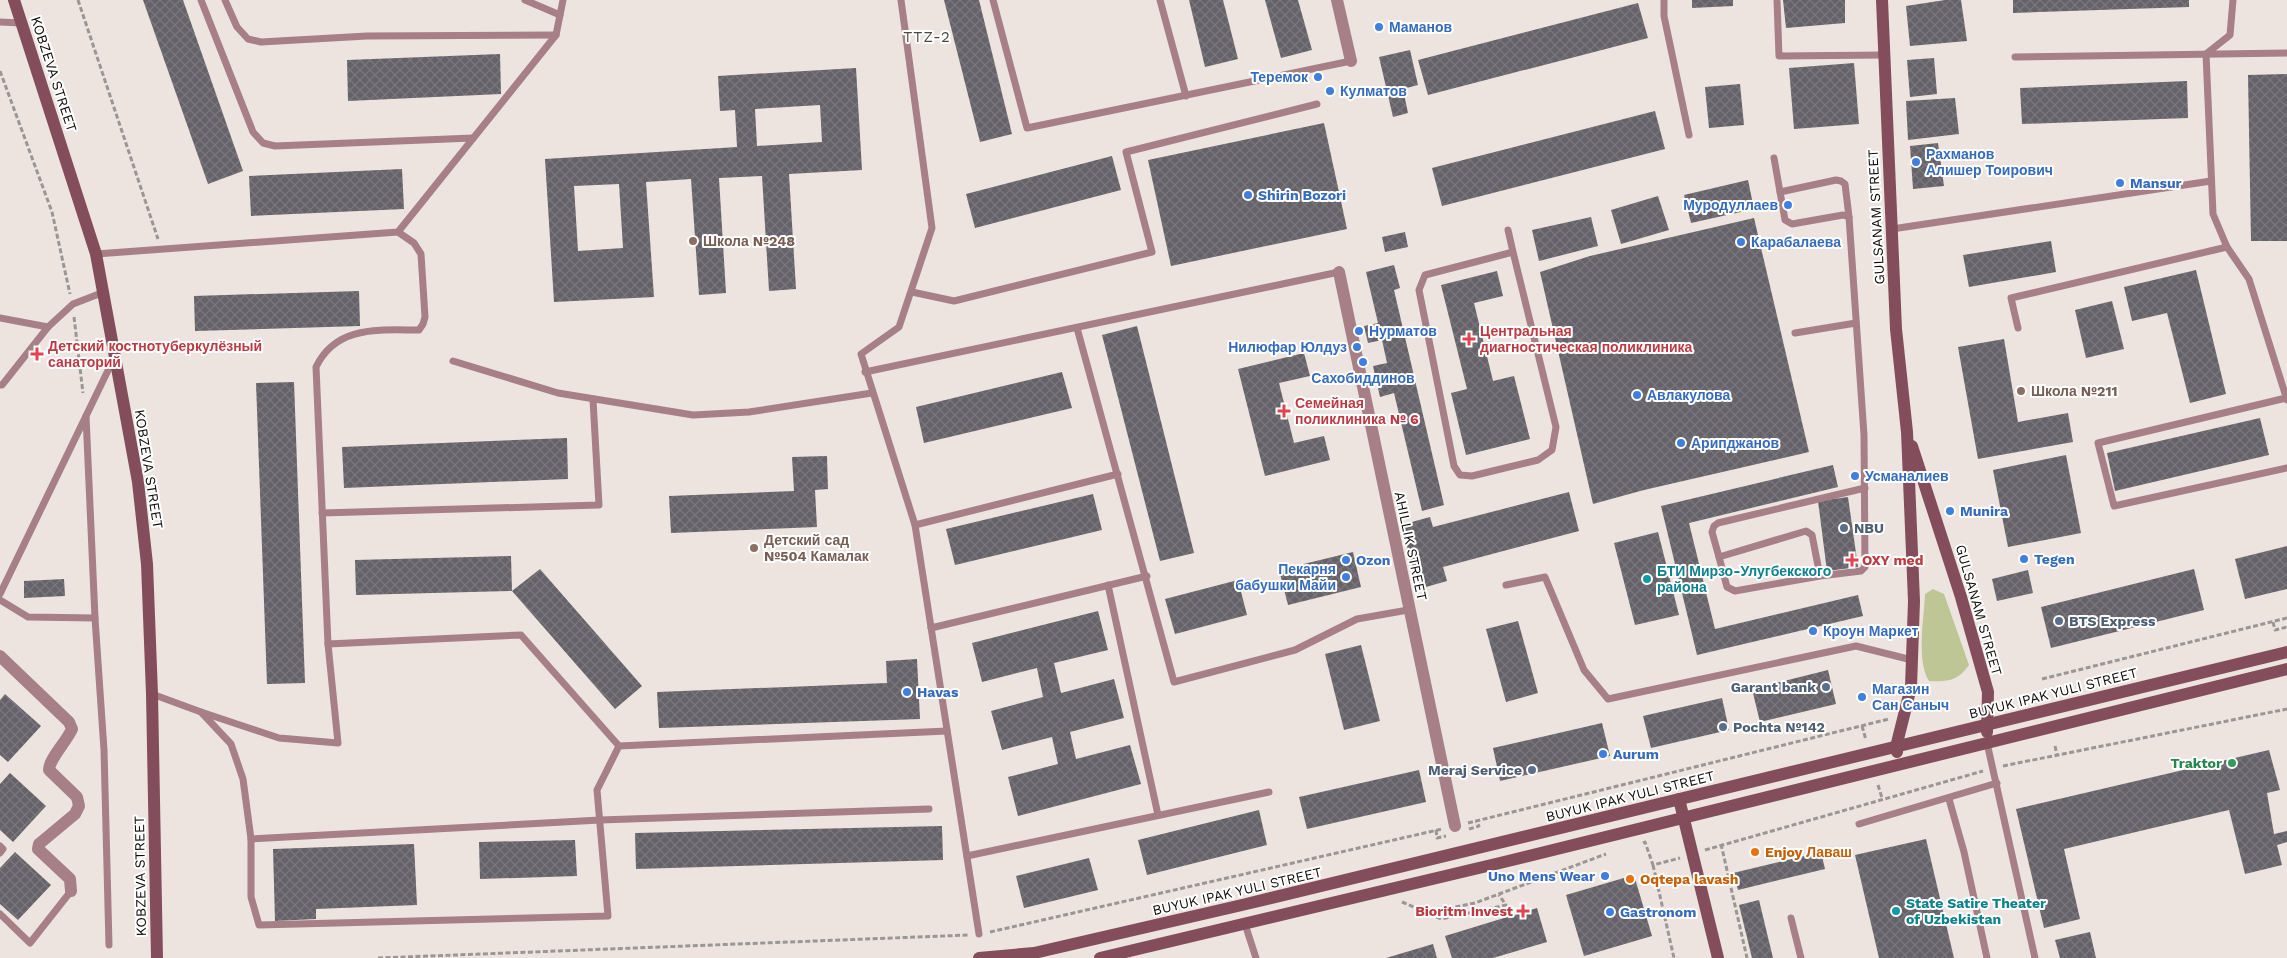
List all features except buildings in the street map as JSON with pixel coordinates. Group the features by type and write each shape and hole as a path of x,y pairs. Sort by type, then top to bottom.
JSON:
{"main road":[{"name":"KOBZEVA STREET","path":"14,0 96,254 142,517 147,564 152,694 157,958"},
{"name":"GULSANAM STREET","path":"1882,0 1897,337 1907,432 1914,601 1911,687 1896,746 1899,764"},
{"name":"GULSANAM STREET","path":"1907,432 1961,596 1988,692 1986,743"},
{"name":"BUYUK IPAK YULI STREET","path":"979,958 1034,954 2287,652"},
{"path":"1100,958 1684,818 2287,669"},
{"path":"1679,799 1718,958"}],"street":[{"path":"1337,0 1351,61"},
{"name":"AHILLIK STREET","path":"1339,272 1408,610 1455,826"},
{"path":"0,656 69,722 72,729 66,742 49,765 49,770 77,798 79,806 75,814 39,844 38,849 70,879 71,891"}],"lane":[{"path":"201,0 252,132 263,143 275,146 473,138"},
{"path":"225,0 237,27 248,38 260,42 367,36 556,35"},
{"path":"525,0 560,14"},
{"path":"398,232 556,35 563,0"},
{"path":"901,0 932,228 899,328 861,354 865,372 915,524 979,934"},
{"path":"993,0 1027,128 1351,61"},
{"path":"1160,0 1186,96"},
{"path":"1664,0 1664,16 1690,135"},
{"path":"1777,0 1780,56 1884,55"},
{"path":"2206,54 2230,35 2232,0"},
{"path":"0,22 21,23"},
{"path":"2015,57 2287,53"},
{"path":"2206,54 2213,214 2227,247 2249,279 2287,399 2098,443 2114,506 2287,468"},
{"path":"912,292 954,301 1152,252 1126,152 1317,104"},
{"path":"1774,158 1787,223 1792,224 1842,215 1849,216"},
{"path":"1780,192 1841,180 1845,184 1849,216 1864,435 1864,488 1864,569 1861,572 1820,576 1735,591 1727,587 1712,532 1714,526 1718,523 1864,488"},
{"path":"1892,229 2211,181"},
{"path":"1508,230 1556,427 1552,450 1538,460 1472,476 1460,475 1454,466 1419,290 1425,275 1513,252"},
{"path":"96,254 398,232 414,243 421,254 425,317 424,324 419,330 385,330 342,337 320,358 316,367 328,644 338,743 279,738 152,694"},
{"path":"2018,328 2011,298 2227,247"},
{"path":"865,372 1339,272"},
{"path":"0,385 2,385 48,327 73,304 104,292"},
{"path":"0,318 48,327"},
{"path":"1795,333 1856,323"},
{"path":"1077,328 1147,576 1174,682 1295,650 1357,619 1408,610"},
{"path":"0,594 115,355"},
{"path":"453,361 558,393 692,415 750,412 872,393"},
{"path":"322,513 599,505 593,400"},
{"path":"86,416 95,618 104,750 109,945"},
{"path":"915,524 1118,474"},
{"path":"1719,557 1806,532 1812,535 1820,576"},
{"path":"931,628 1147,576"},
{"path":"1506,585 1545,577 1584,670 1608,700 1856,646 1912,660"},
{"path":"1108,585 1158,816"},
{"path":"0,600 28,617 95,618"},
{"path":"328,644 522,635 619,746"},
{"path":"201,712 231,744 244,779 251,840 251,897 259,926 608,916 597,790 619,746"},
{"path":"619,746 947,731"},
{"path":"1986,743 1997,783 2035,958"},
{"path":"1859,824 1997,783"},
{"path":"967,856 1269,792"},
{"path":"1949,798 1964,852 1987,958"},
{"path":"251,840 600,820 929,809"},
{"path":"0,846 3,849 0,853"},
{"path":"0,914 30,943 71,891"},
{"path":"1791,918 1801,958"},
{"path":"1245,924 1256,958"}],"path":[{"path":"78,0 162,248"},
{"path":"0,71 52,212 73,304 86,416"},
{"path":"2042,679 2287,618"},
{"path":"2273,622 2276,630 2287,627"},
{"path":"378,958 979,934 1455,826 1904,715"},
{"path":"2055,746 2056,756"},
{"path":"1476,820 1478,826"},
{"path":"1436,830 1437,838"},
{"path":"1637,845 1645,842 1653,865 1674,958"},
{"path":"1721,844 1747,958"},
{"path":"1426,913 1475,903 1612,852"},
{"path":"1653,865 1693,854"},
{"path":"1393,904 1402,902 1441,919 1506,905 1498,895"}],"green space":[{"path":"1933,589 1944,594 1969,665 1961,674 1947,681 1929,681 1923,662 1922,639 1925,594"}],"place":[{"name":"Маманов","path":"1379,27"},
{"name":"Теремок","path":"1318,77"},
{"name":"Кулматов","path":"1330,91"},
{"name":"Рахманов Алишер Тоирович","path":"1916,162"},
{"name":"Mansur","path":"2120,183"},
{"name":"Shirin Bozori","path":"1248,195"},
{"name":"Муродуллаев","path":"1788,205"},
{"name":"Школа №248","path":"693,241"},
{"name":"Карабалаева","path":"1741,242"},
{"name":"Нурматов","path":"1359,331"},
{"name":"Центральная диагностическая поликлиника","path":"1469,339"},
{"name":"Нилюфар Юлдуз","path":"1357,347"},
{"name":"Детский костнотуберкулёзный санаторий","path":"37,354"},
{"name":"Сахобиддинов","path":"1363,362"},
{"name":"Школа №211","path":"2021,391"},
{"name":"Авлакулова","path":"1637,395"},
{"name":"Семейная поликлиника № 6","path":"1284,411"},
{"name":"Арипджанов","path":"1681,443"},
{"name":"Усманалиев","path":"1855,476"},
{"name":"Munira","path":"1950,511"},
{"name":"NBU","path":"1844,528"},
{"name":"Детский сад №504 Камалак","path":"754,548"},
{"name":"Tegen","path":"2024,559"},
{"name":"Ozon","path":"1346,560"},
{"name":"OXY med","path":"1852,560"},
{"name":"Пекарня бабушки Майи","path":"1346,577"},
{"name":"БТИ Мирзо-Улугбекского района","path":"1647,579"},
{"name":"BTS Express","path":"2059,621"},
{"name":"Кроун Маркет","path":"1813,631"},
{"name":"Garant bank","path":"1826,687"},
{"name":"Havas","path":"907,692"},
{"name":"Магазин Сан Саныч","path":"1862,697"},
{"name":"Pochta №142","path":"1723,727"},
{"name":"Aurum","path":"1603,754"},
{"name":"Traktor","path":"2232,763"},
{"name":"Meraj Service","path":"1532,770"},
{"name":"Enjoy Лаваш","path":"1755,852"},
{"name":"Uno Mens Wear","path":"1605,876"},
{"name":"Oqtepa lavash","path":"1630,879"},
{"name":"Bioritm Invest","path":"1523,911"},
{"name":"State Satire Theater of Uzbekistan","path":"1896,911"},
{"name":"Gastronom","path":"1610,912"}],"district":[{"name":"TTZ-2","path":"927,37"}]}
